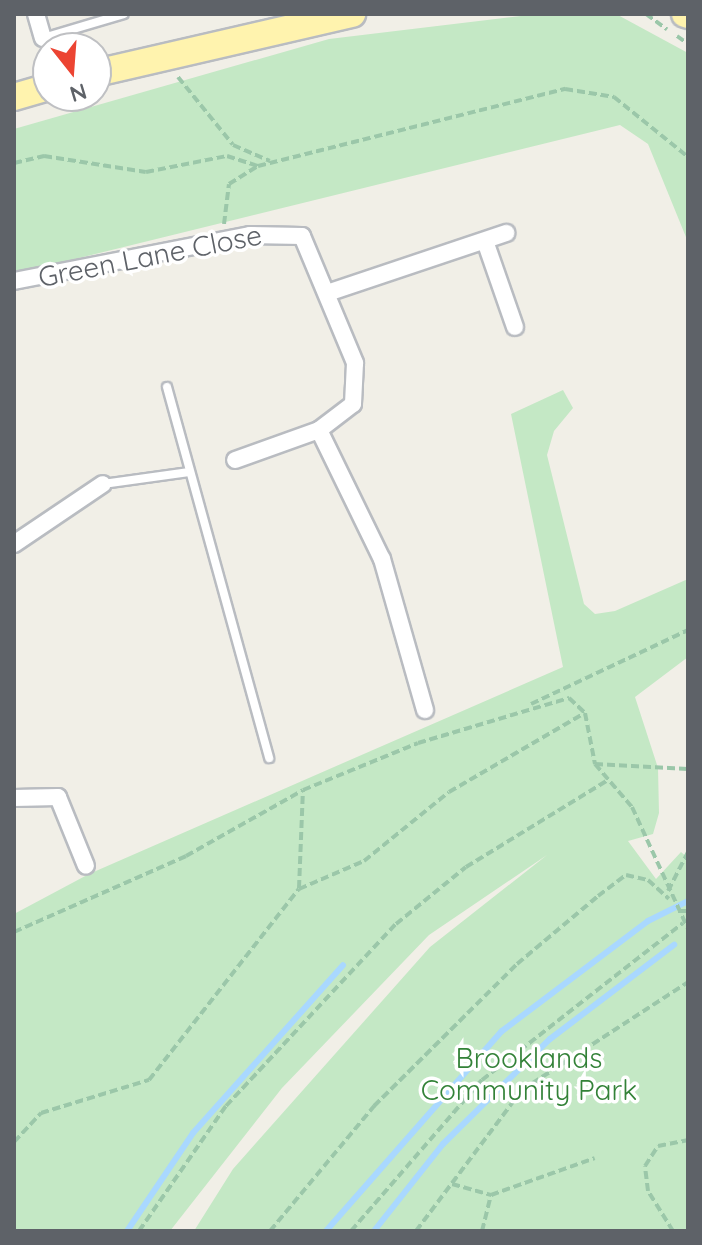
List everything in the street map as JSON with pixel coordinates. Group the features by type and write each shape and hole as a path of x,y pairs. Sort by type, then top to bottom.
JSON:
{"main road":[{"path":"112,80 352,14"}],"street":[{"path":"330,292 506,233"},
{"name":"Green Lane Close","path":"14,281 228,239 302,236 330,292 358,387 340,420 235,460"},
{"path":"485,241 515,327"},
{"path":"319,430 382,559 425,710"},
{"path":"14,544 103,484"},
{"path":"14,798 58,797 89,874"}],"lane":[{"path":"63,32 124,14"},
{"path":"167,387 269,758"},
{"path":"103,484 189,472"}],"path":[{"path":"162,79 176,75 233,145 273,162"},
{"path":"228,239 222,206 229,184 258,166 565,89 614,97 688,157"},
{"path":"14,163 44,156 146,172 227,156 258,166"},
{"path":"14,932 186,856 303,790 525,707 688,630"},
{"path":"525,707 569,698 585,713 595,764 632,807 671,901 688,929"},
{"path":"14,1142 41,1113 149,1080 299,889 364,861 449,792 585,713"},
{"path":"595,764 688,769"},
{"path":"139,1231 226,1106 396,924 466,867 608,780"},
{"path":"299,889 303,790"},
{"path":"671,901 672,875 688,852"},
{"path":"89,874 97,893"},
{"path":"270,1231 407,1073 517,964 626,875 648,880 671,901"},
{"path":"678,911 688,911"},
{"path":"351,1231 482,1080 683,923"},
{"path":"416,1231 522,1090 688,982"},
{"path":"673,1231 648,1191 645,1166 658,1146 688,1140"},
{"path":"452,1184 491,1195 595,1158"},
{"path":"482,1231 491,1195"}],"green space":[{"path":"538,14 616,14 688,53 688,242 648,144 620,125 14,274 14,129 74,112 112,112 112,101 329,39"},
{"name":"Brooklands Community Park","path":"563,390 573,408 554,431 547,455 584,604 595,614 615,611 688,579 688,657 635,697 658,768 659,813 653,834 628,841 656,879 681,852 688,858 688,1231 194,1231 233,1169 430,947 547,855 429,935 282,1088 170,1231 14,1231 14,914 89,874 563,667 511,414"}],"waterway":[{"path":"326,1231 502,1031 648,921 688,901"},
{"path":"374,1231 443,1144 550,1039 674,945"},
{"path":"127,1231 193,1133 343,965"}]}
